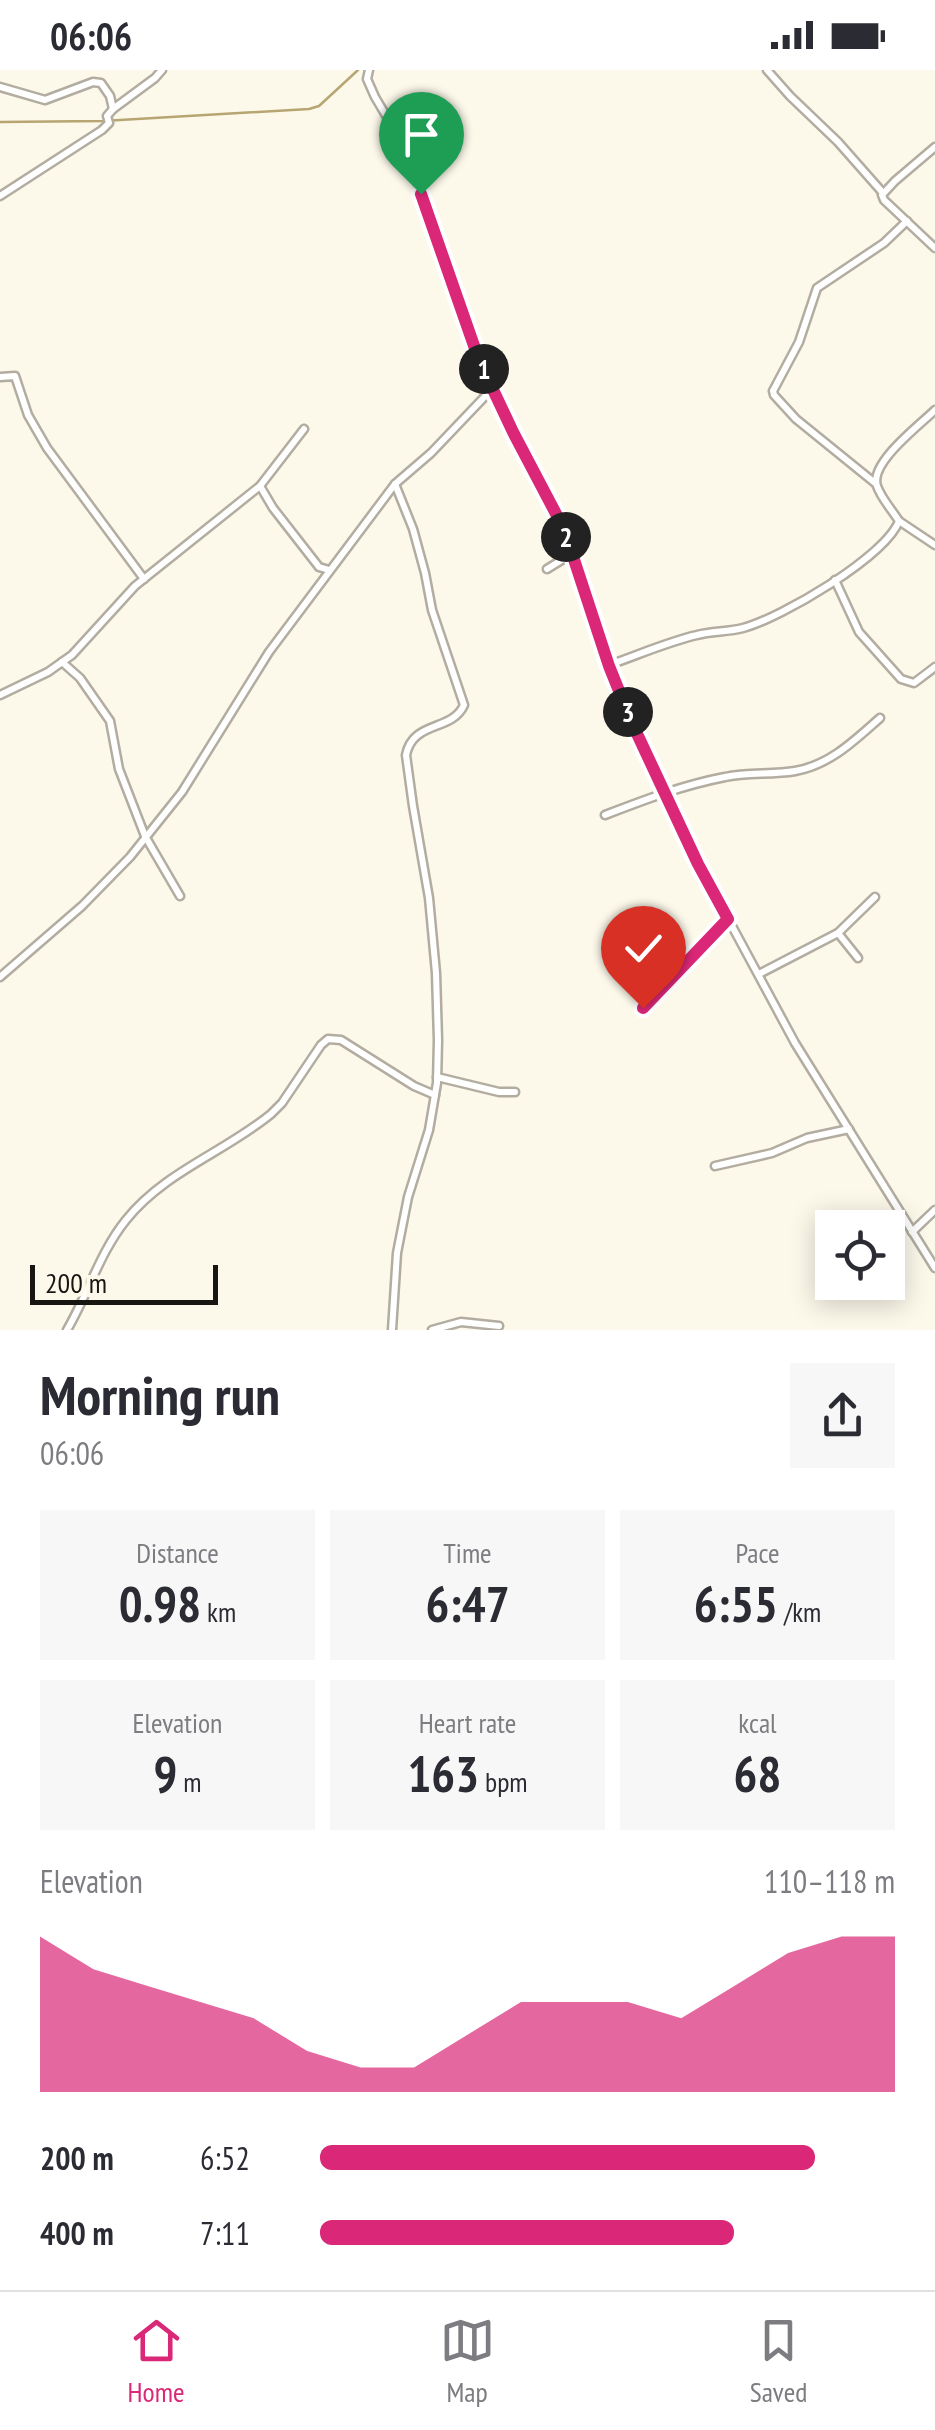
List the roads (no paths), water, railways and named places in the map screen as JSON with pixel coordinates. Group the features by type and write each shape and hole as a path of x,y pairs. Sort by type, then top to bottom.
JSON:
{"street":[{"path":"0,196 94,135 162,70"},
{"path":"369,70 367,78 375,97 407,151 473,343 513,432 564,529 609,666 698,864 795,1043 935,1268"},
{"path":"767,70 838,142 883,193 884,200 935,248"},
{"path":"0,87 45,100 94,82 102,84 110,96 110,116"},
{"path":"883,193 935,147"},
{"path":"906,221 884,242 818,286 774,395 796,419 876,483 898,521 935,545"},
{"path":"0,377 14,376 28,415 47,448 144,578"},
{"path":"0,977 130,857 182,792 269,652 330,569 396,484 493,388"},
{"path":"876,483 876,474 885,459 935,410"},
{"path":"0,695 48,672 77,651 110,610 144,578 260,486 304,429"},
{"path":"392,1330 397,1253 408,1196 429,1130 437,1077 436,973 429,898 406,755 415,736 457,716 464,705 396,484"},
{"path":"260,486 318,566 328,572 330,569"},
{"path":"609,666 683,638 744,628 784,610 855,568 895,530 898,521"},
{"path":"547,569 573,553"},
{"path":"834,579 859,632 901,679 914,683 935,667"},
{"path":"62,662 80,678 110,721 119,769 145,836 180,896"},
{"path":"605,815 727,776 808,768 839,754 880,718"},
{"path":"759,974 838,933 875,897"},
{"path":"643,1008 728,919"},
{"path":"838,933 858,958"},
{"path":"67,1330 106,1252 129,1216 165,1183 271,1114 325,1041 341,1040 434,1095"},
{"path":"437,1077 498,1092 516,1092"},
{"path":"715,1166 849,1129"},
{"path":"912,1232 935,1210"},
{"path":"432,1330 460,1322 499,1326"}],"waterway":[{"path":"0,122 103,121 309,109 319,106 358,70"}]}
